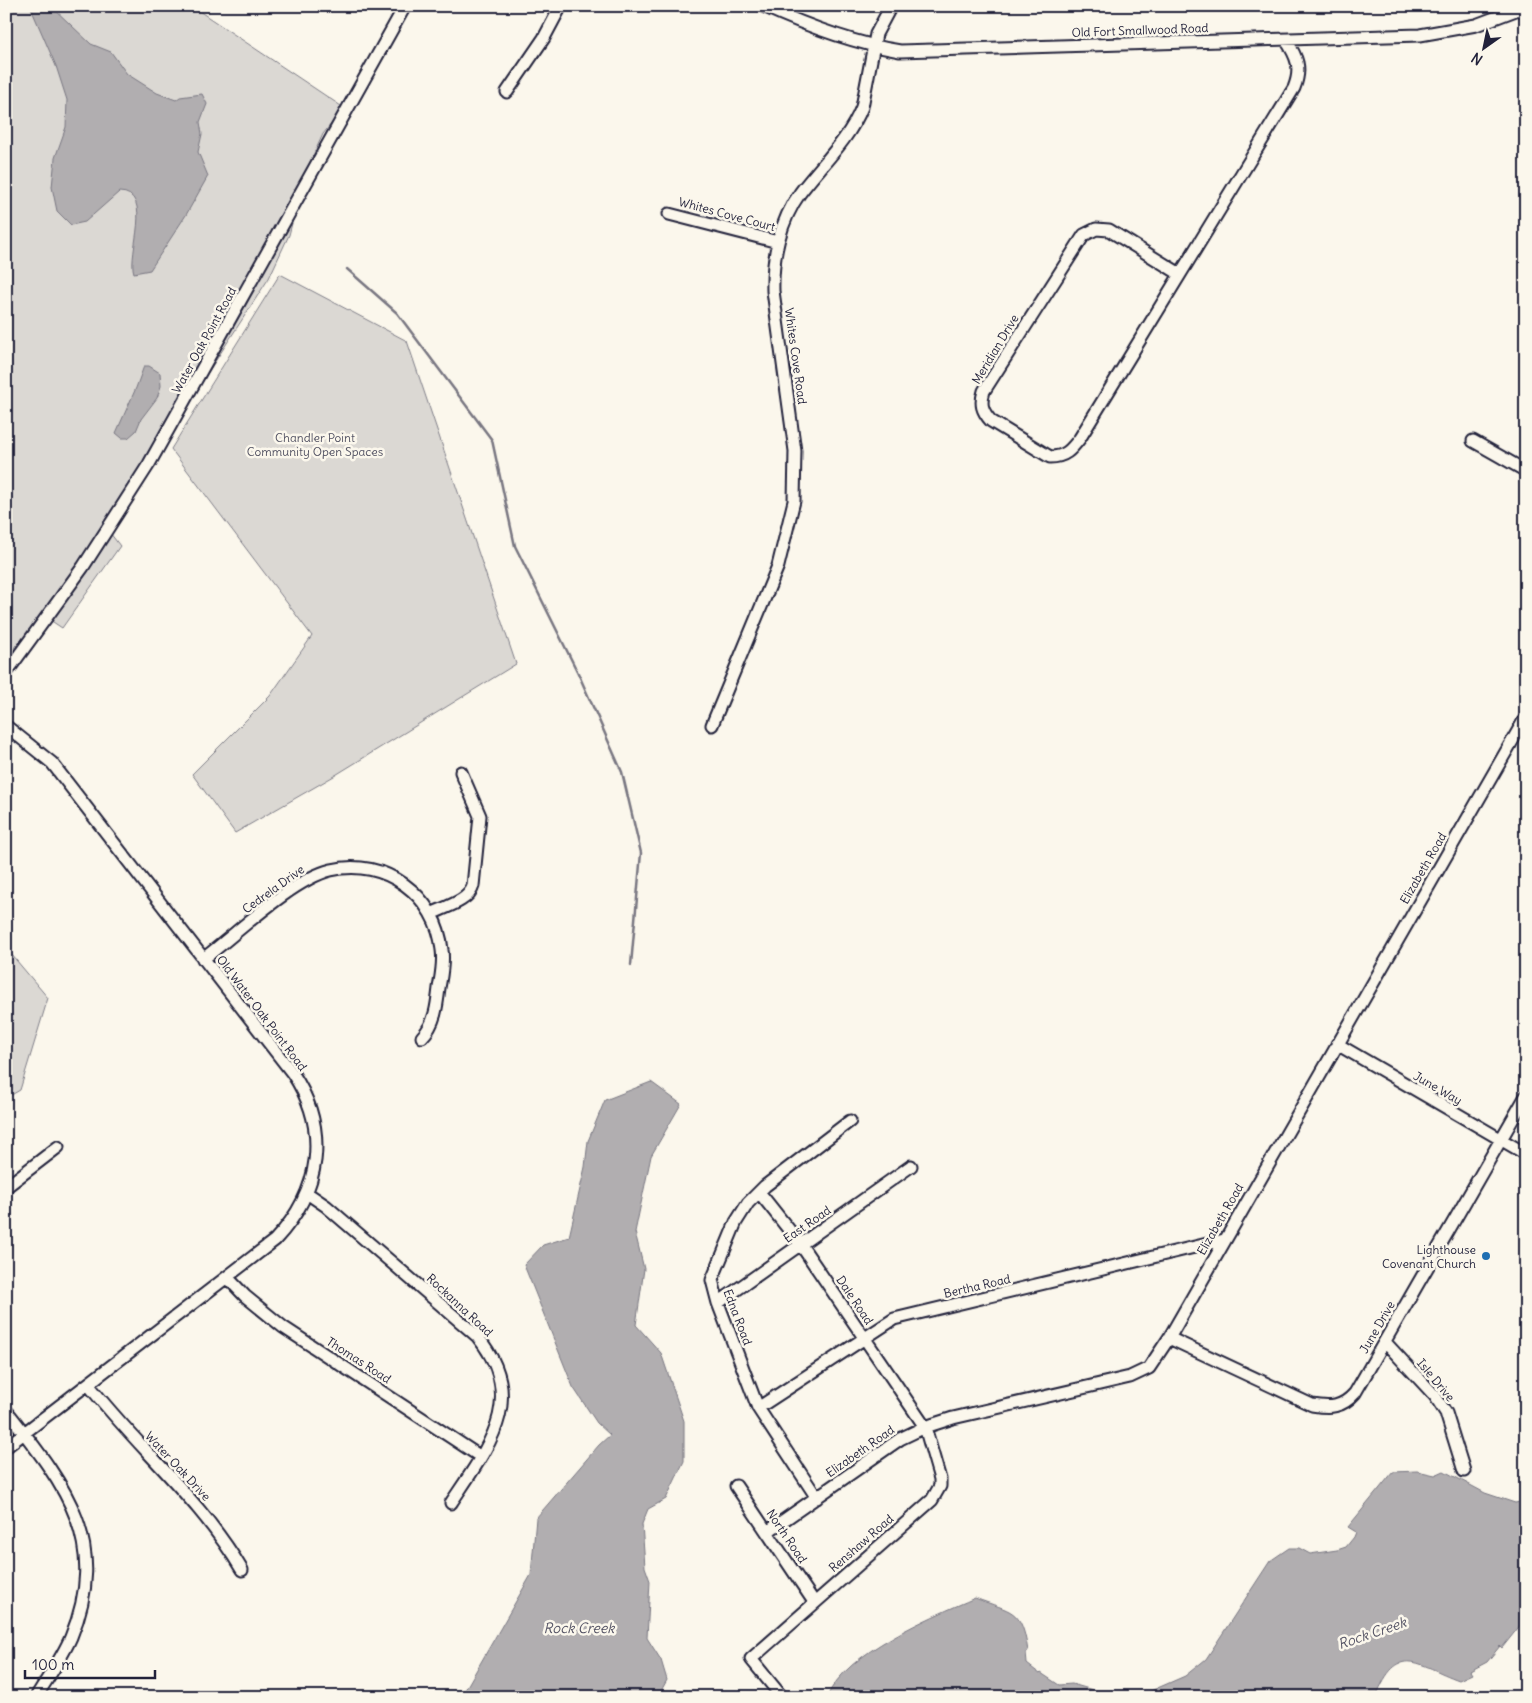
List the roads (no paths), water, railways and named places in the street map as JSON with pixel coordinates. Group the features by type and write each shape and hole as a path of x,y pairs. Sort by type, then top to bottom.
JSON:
{"street":[{"name":"Water Oak Point Road","path":"6,673 83,567 149,464 405,6"},
{"path":"507,92 544,38 561,6"},
{"name":"Old Fort Smallwood Road","path":"763,6 834,36 872,47 900,51 1420,36 1476,25 1522,8"},
{"name":"Whites Cove Road","path":"712,726 778,566 794,501 795,451 773,291 773,274 778,242 786,219 800,194 845,138 858,117 868,82 872,47 880,23 891,6"},
{"name":"Meridian Drive","path":"1180,274 1109,230 1096,229 1084,234 984,392 982,399 984,414 991,421 1043,454 1050,457 1059,457 1068,453 1080,438 1294,88 1300,74 1298,62 1286,40"},
{"name":"Whites Cove Court","path":"670,214 778,242"},
{"path":"1472,441 1526,471"},
{"name":"Elizabeth Road","path":"768,1532 900,1439 925,1427 953,1418 1142,1373 1152,1364 1169,1338 1526,718"},
{"name":"Old Water Oak Point Road","path":"6,726 52,763 293,1074 304,1094 312,1117 317,1143 317,1156 307,1192 291,1221 275,1240 6,1447"},
{"path":"431,914 465,898 472,891 480,816 461,772"},
{"name":"Cedrela Drive","path":"204,959 294,887 318,874 332,869 359,867 384,872 415,892 431,914 440,940 443,962 434,1017 428,1031 422,1037"},
{"name":"June Way","path":"1337,1044 1526,1154"},
{"name":"June Drive","path":"1169,1338 1312,1405 1330,1408 1341,1406 1355,1394 1526,1096"},
{"name":"Edna Road","path":"817,1498 758,1408 713,1289 714,1273 740,1214 759,1192 850,1121"},
{"path":"6,1187 58,1147"},
{"name":"East Road","path":"718,1303 911,1166"},
{"name":"Rockanna Road","path":"307,1192 326,1206 477,1336 491,1355 502,1387 502,1408 496,1430 452,1503"},
{"name":"Dale Road","path":"759,1192 801,1245 925,1427"},
{"name":"Bertha Road","path":"758,1408 864,1336 894,1318 1224,1240"},
{"name":"Thomas Road","path":"227,1277 245,1296 283,1326 481,1457"},
{"name":"Isle Drive","path":"1385,1342 1435,1396 1446,1413 1464,1471"},
{"name":"Water Oak Drive","path":"88,1384 114,1417 191,1498 227,1545 242,1570"},
{"path":"6,1410 63,1486 76,1512 86,1559 82,1605 76,1623 70,1639 36,1697"},
{"name":"Renshaw Road","path":"782,1697 751,1659 932,1500 940,1486 940,1479 925,1427"},
{"name":"North Road","path":"736,1486 814,1602"}],"water":[{"path":"30,6 51,6 91,44 111,52 127,74 157,93 176,100 180,97 202,94 207,104 200,122 202,134 198,152 208,176 186,215 150,270 134,273 133,264 138,213 136,202 130,195 119,192 85,222 71,225 57,211 52,187 55,158 66,127 67,100 56,66"},
{"path":"144,366 149,366 160,373 161,386 157,398 141,419 136,431 128,438 122,438 116,433"},
{"name":"Rock Creek","path":"651,1082 681,1104 651,1156 635,1232 644,1269 636,1325 661,1353 684,1421 684,1461 666,1499 648,1509 642,1524 645,1567 650,1581 647,1638 661,1660 667,1680 662,1689 668,1697 461,1697 531,1575 536,1518 599,1445 610,1435 597,1423 573,1387 524,1265 543,1245 569,1237 585,1167 588,1141 605,1100"},
{"name":"Rock Creek","path":"1417,1471 1435,1475 1444,1471 1485,1493 1515,1503 1520,1502 1520,1495 1524,1494 1526,1499 1526,1618 1502,1648 1500,1646 1487,1662 1470,1671 1472,1674 1459,1680 1420,1664 1401,1663 1392,1669 1376,1697 1137,1697 1185,1676 1206,1659 1270,1561 1289,1548 1299,1548 1310,1554 1346,1547 1356,1532 1348,1527 1393,1472"},
{"path":"975,1598 1007,1610 1018,1619 1022,1626 1028,1651 1026,1652 1027,1664 1040,1674 1059,1685 1072,1684 1117,1697 827,1697 837,1681 852,1665 871,1651 914,1626"}],"waterway":[{"path":"347,269 397,313 492,440 515,546 578,673 622,772 641,853 631,965"}],"place":[{"name":"Lighthouse Covenant Church","path":"1486,1256"}],"park label":[{"name":"Chandler Point Community Open Spaces","path":"315,444"}]}
